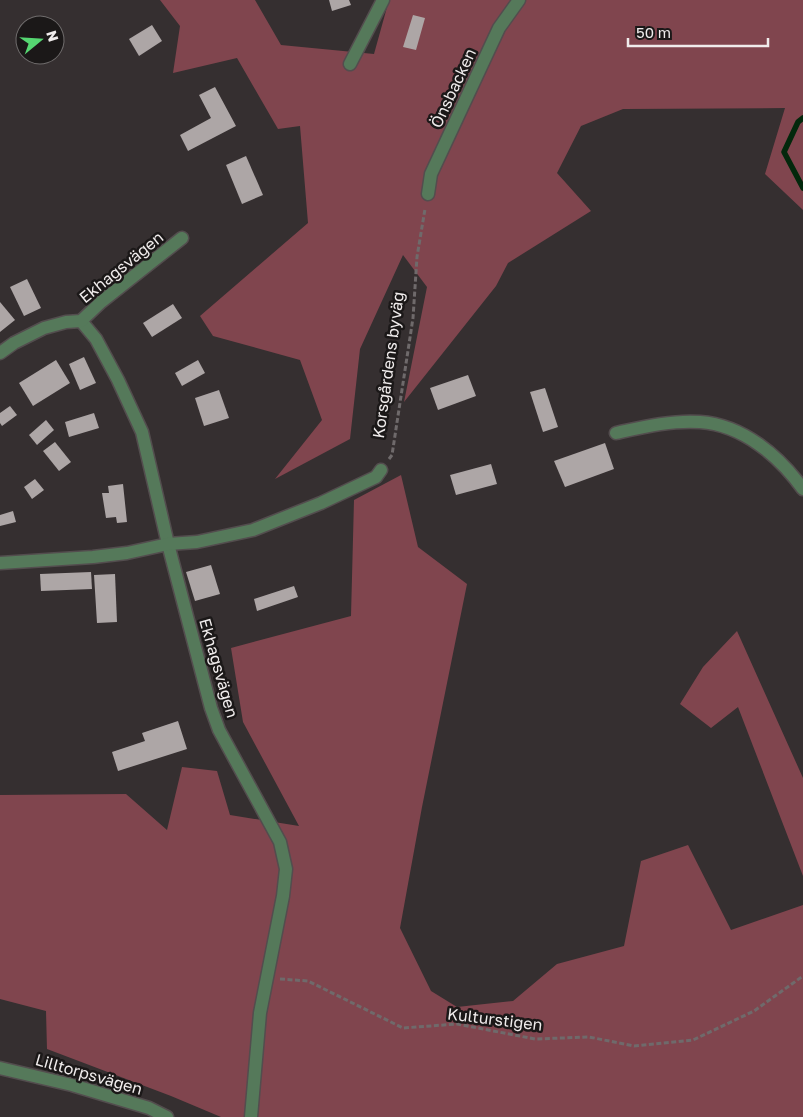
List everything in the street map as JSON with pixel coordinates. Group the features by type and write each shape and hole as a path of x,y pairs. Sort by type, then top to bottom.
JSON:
{"street":[{"path":"350,64 384,0"},
{"name":"Önsbacken","path":"428,194 431,174 498,28 519,0"},
{"name":"Ekhagsvägen","path":"0,353 14,343 44,328 66,322 81,321 101,302 182,238"},
{"name":"Ekhagsvägen","path":"81,321 96,339 118,380 142,432 168,544 211,708 219,730 280,842 286,863 283,896 260,1013 251,1117"},
{"path":"616,433 652,425 685,422 719,425 737,432 764,448 783,464 803,489"},
{"path":"0,563 127,553 168,544 197,542 253,530 321,503 376,477 381,470"},
{"name":"Lilltorpsvägen","path":"0,1068 72,1085 149,1108 167,1117"}],"path":[{"name":"Korsgårdens byväg","path":"381,470 392,455 412,318 417,257 428,194"},
{"name":"Kulturstigen","path":"266,976 308,981 403,1028 457,1024 534,1039 589,1036 634,1046 693,1040 754,1011 803,976"}],"shaded area":[{"path":"160,0 255,0 281,45 374,54 389,0 803,0 803,210 765,174 785,108 623,109 581,126 557,173 591,211 508,263 496,286 404,402 427,287 403,255 360,349 350,439 275,479 322,420 300,360 213,336 200,316 308,223 300,126 278,129 237,58 173,73 180,26"},
{"path":"401,475 418,547 467,584 422,807 400,928 431,991 457,1007 513,1001 557,964 624,946 641,861 688,845 731,930 803,905 803,1117 221,1117 47,1049 46,1011 0,999 0,795 126,794 167,830 182,767 217,771 230,815 299,826 243,722 231,648 351,616 354,500"},
{"path":"737,631 803,778 803,876 738,707 711,728 680,704 703,667"}],"building":[{"path":"329,0 349,0 351,5 332,11"},
{"path":"413,15 425,18 416,50 403,47"},
{"path":"152,25 162,41 139,56 129,39"},
{"path":"215,87 236,126 188,151 180,135 211,118 199,95"},
{"path":"246,156 263,195 242,204 226,165"},
{"path":"27,279 41,308 24,316 10,287"},
{"path":"0,302 15,320 0,332"},
{"path":"173,304 182,318 152,337 143,323"},
{"path":"84,357 96,383 80,390 69,364"},
{"path":"56,360 70,383 33,406 19,383"},
{"path":"198,360 205,373 182,386 175,373"},
{"path":"468,375 476,396 438,410 430,388"},
{"path":"545,388 558,427 543,432 530,392"},
{"path":"219,390 229,418 204,426 195,398"},
{"path":"10,406 17,415 2,426 0,423 0,413"},
{"path":"94,413 99,428 69,437 65,422"},
{"path":"46,420 54,430 37,445 29,435"},
{"path":"55,442 71,462 59,471 43,451"},
{"path":"605,443 614,469 565,487 554,461"},
{"path":"491,464 497,484 456,495 450,475"},
{"path":"35,479 44,490 32,499 24,487"},
{"path":"123,484 127,522 117,523 116,517 106,518 102,493 109,493 108,486"},
{"path":"13,511 16,522 0,526 0,515"},
{"path":"211,565 220,594 195,601 186,572"},
{"path":"91,572 92,589 41,591 40,574"},
{"path":"115,574 117,622 97,623 94,575"},
{"path":"294,586 298,597 257,611 254,599"},
{"path":"178,721 187,749 118,771 112,752 145,741 142,733"}],"waterway":[{"path":"803,118 798,122 784,152 803,188"}]}
